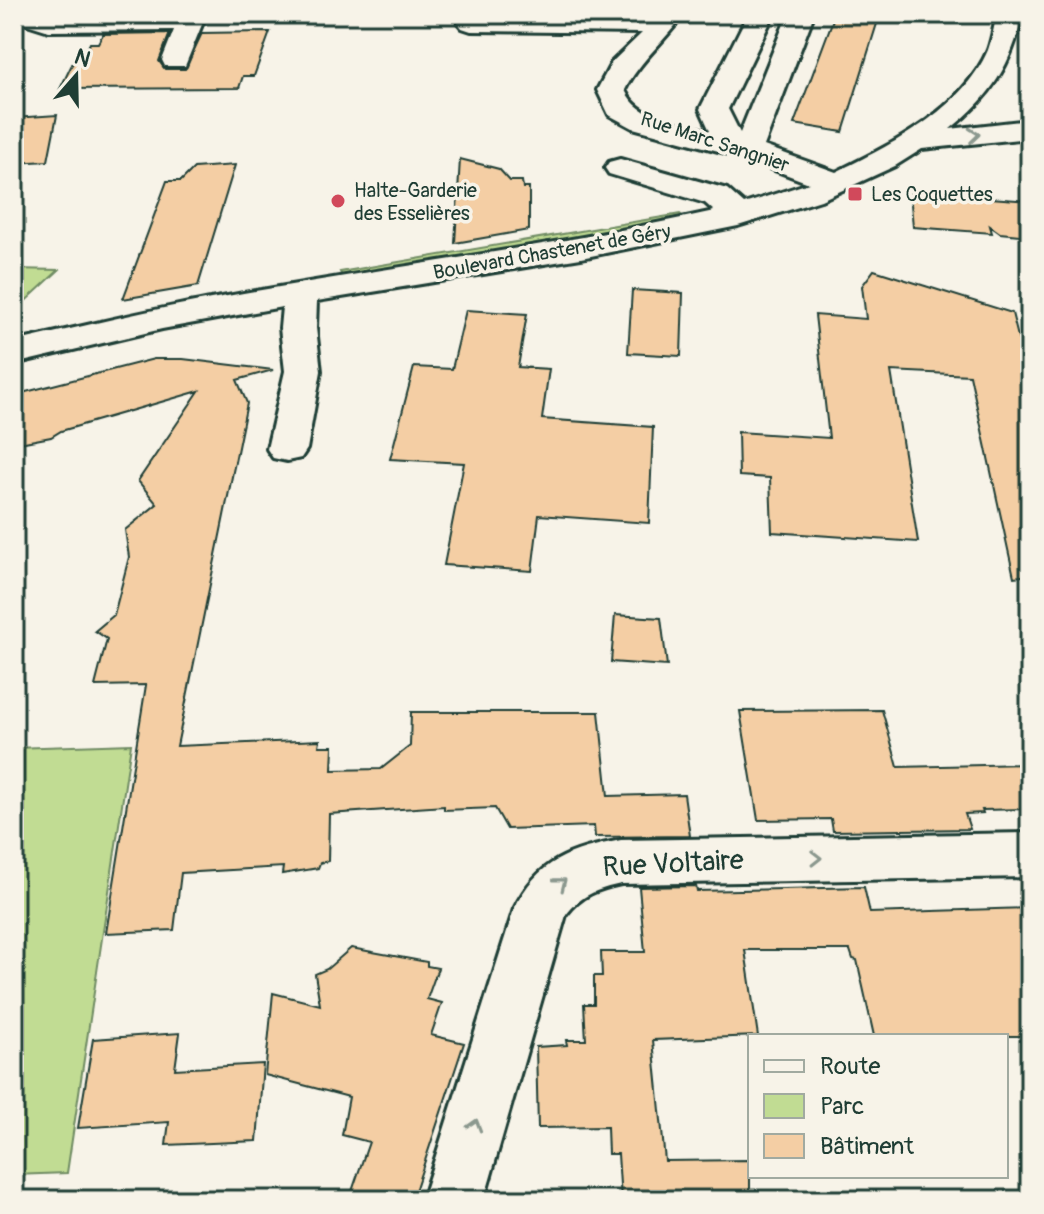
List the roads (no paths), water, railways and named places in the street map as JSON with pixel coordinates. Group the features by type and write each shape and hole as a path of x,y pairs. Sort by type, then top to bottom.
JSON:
{"street":[{"path":"22,14 49,23 190,22 175,60"},
{"path":"739,148 714,109 761,14"},
{"path":"739,148 801,14"},
{"path":"471,23 668,20"},
{"name":"Rue Marc Sangnier","path":"668,20 622,68 611,90 619,109 643,122 739,148 835,182"},
{"path":"1009,23 1030,54"},
{"name":"Boulevard Chastenet de Géry","path":"14,353 126,326 300,294 542,257 738,216 811,194 917,141 975,91 989,72 1009,23"},
{"path":"14,40 63,39"},
{"path":"917,141 1030,129"},
{"path":"620,168 716,196 738,216"},
{"path":"287,449 303,371 298,328 300,294"},
{"name":"Rue Voltaire","path":"453,1200 541,909 549,894 577,872 621,862 1030,855"}],"place":[{"name":"Les Coquettes","path":"855,194"},
{"name":"Halte-Garderie des Esselières","path":"338,201"}]}
